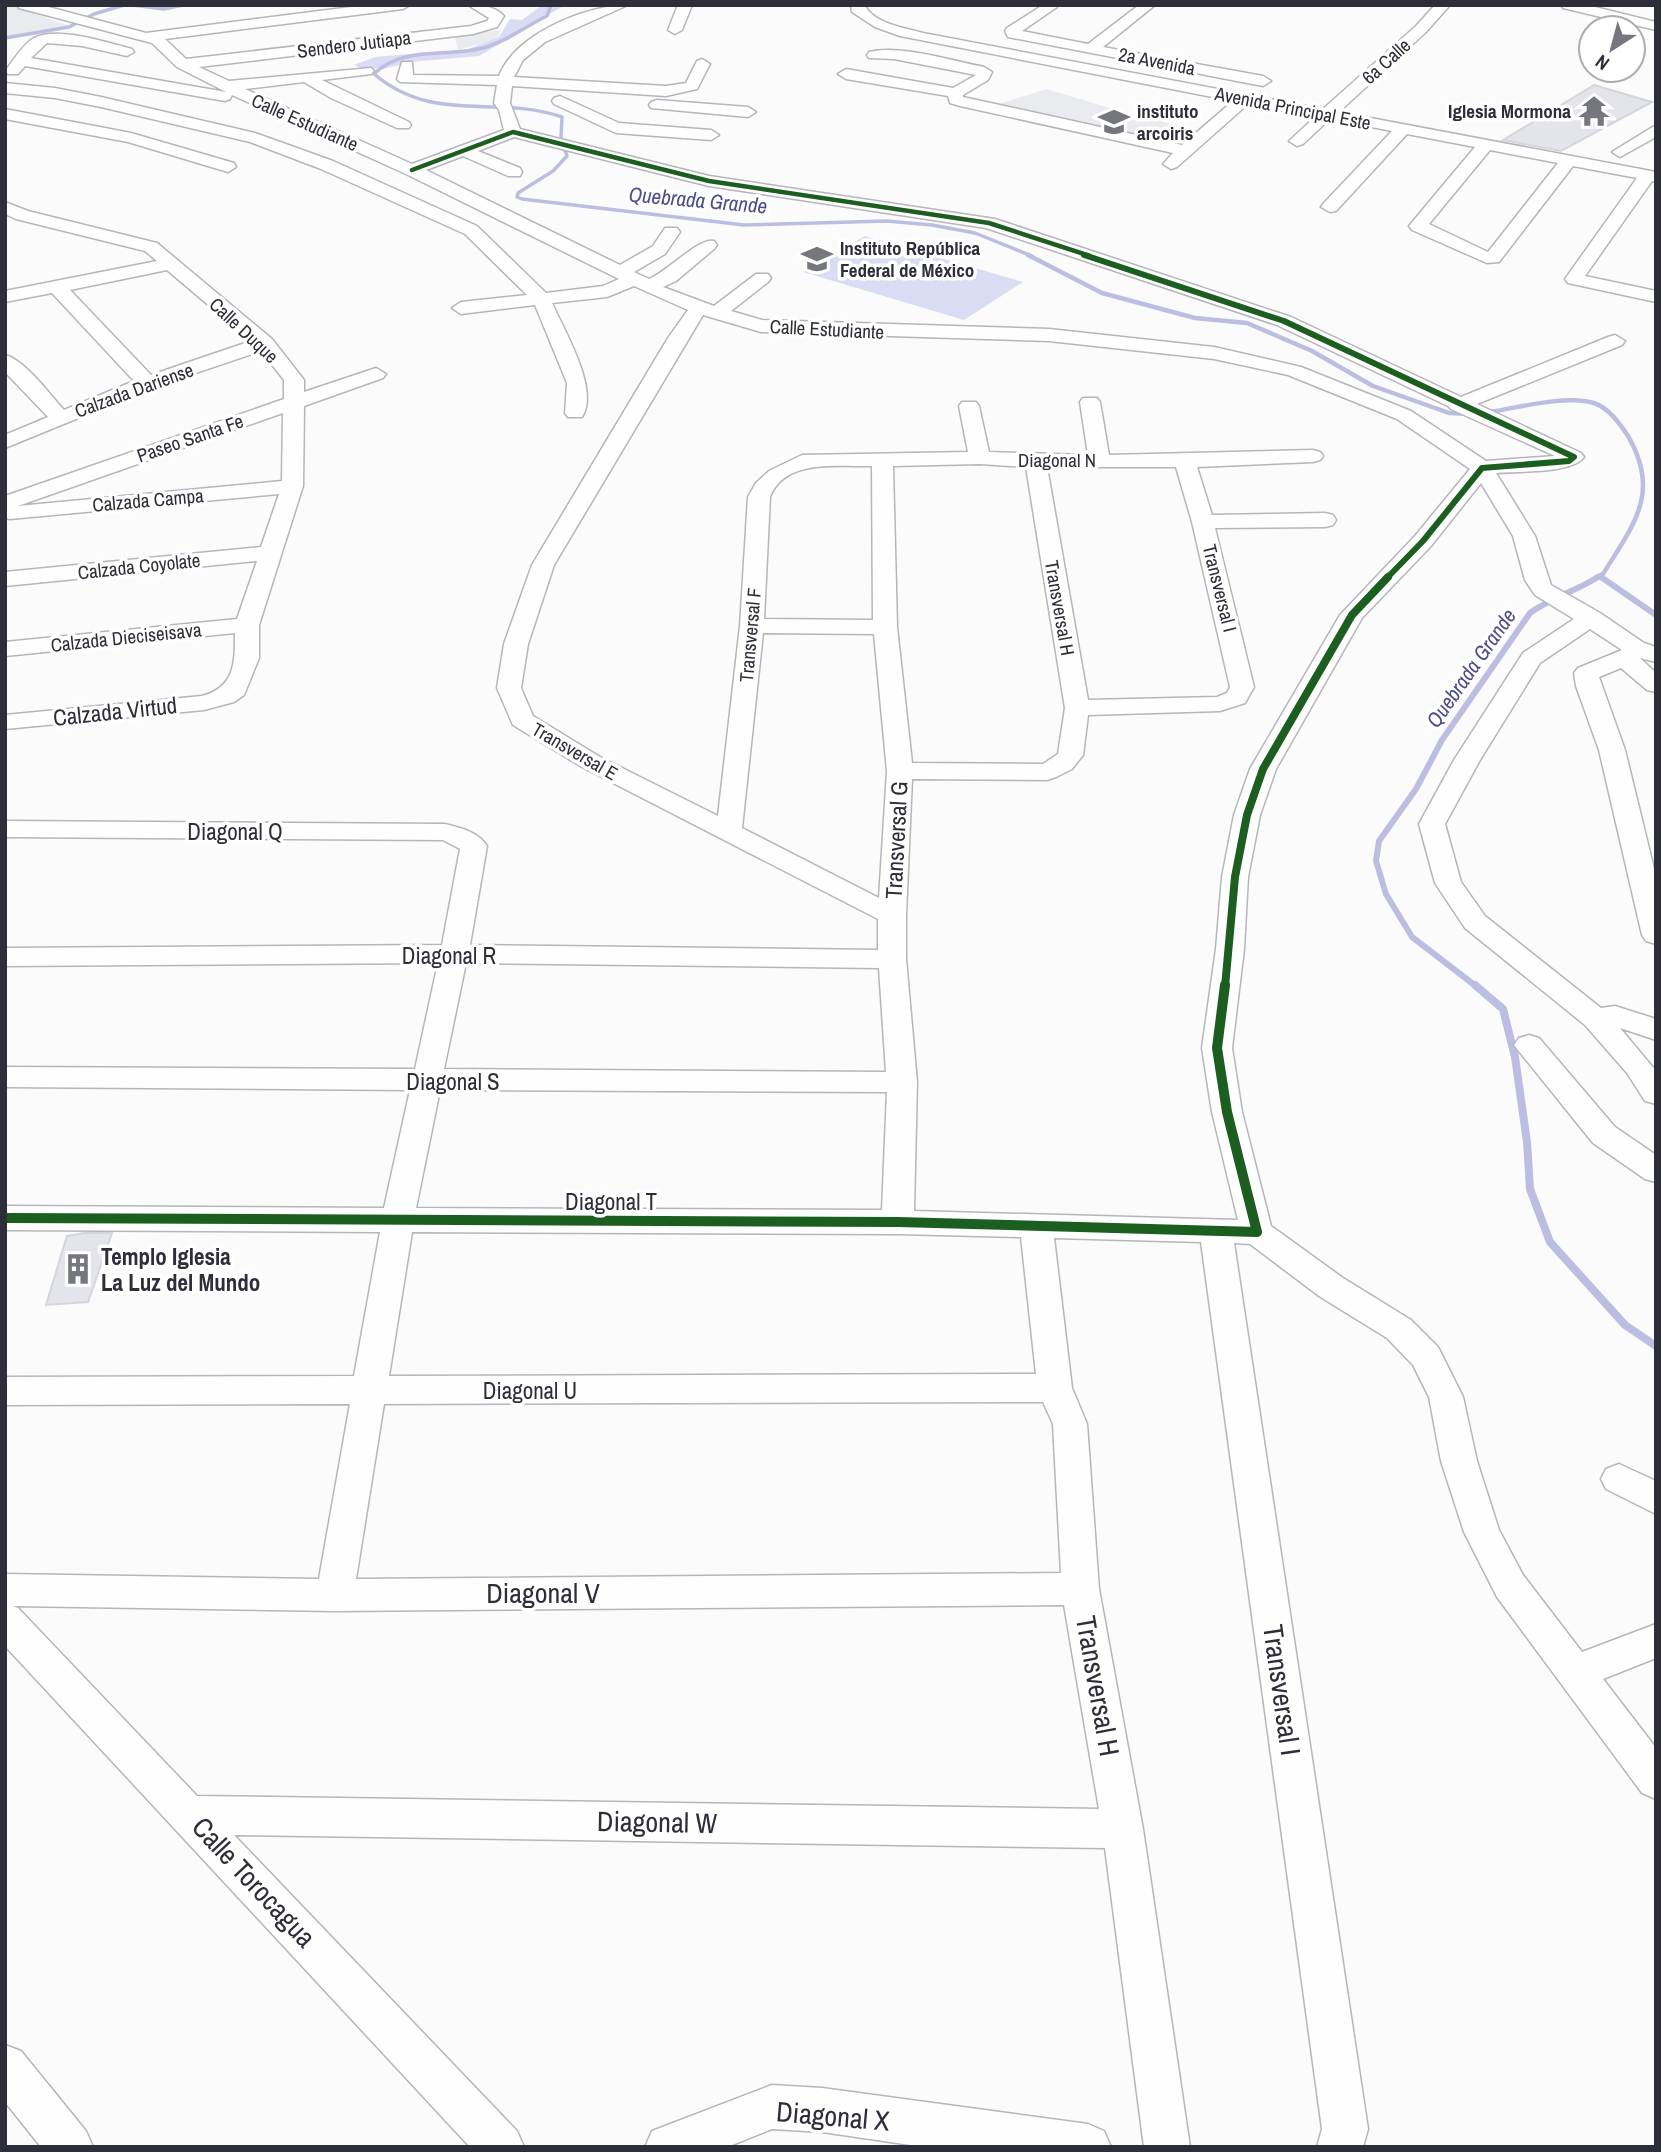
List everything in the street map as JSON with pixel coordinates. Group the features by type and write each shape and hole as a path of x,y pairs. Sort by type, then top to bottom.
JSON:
{"street":[{"name":"Calle Estudiante","path":"23,5 147,37 164,45 177,59 260,102 412,170 634,280 708,310 761,326 1049,335 1214,353 1294,371 1404,415 1482,468 1524,536 1536,580 1544,590 1583,612 1640,654 1633,668 1656,685"},
{"path":"147,37 403,5"},
{"name":"Sendero Jutiapa","path":"177,59 473,30 492,24 497,16 475,5"},
{"path":"513,132 504,103 505,80 516,57 535,43 571,24 621,5"},
{"path":"675,30 685,5"},
{"name":"Avenida Principal Este","path":"858,5 857,9 869,19 891,30 1486,145 1569,160 1649,170"},
{"path":"1093,48 1148,5"},
{"name":"6a Calle","path":"1297,141 1421,29 1443,5"},
{"path":"1568,5 1656,26"},
{"name":"2a Avenida","path":"1050,7 1012,31 1013,34 1282,85"},
{"path":"5,80 38,42 44,39 100,46 146,57 177,59"},
{"path":"846,74 955,93 983,77 984,72 894,55 874,55"},
{"path":"23,61 260,102"},
{"path":"407,65 405,79 412,80 505,80 681,90 692,86 702,64"},
{"path":"229,86 366,71"},
{"path":"307,78 336,95 403,125"},
{"path":"5,88 55,93 255,138 327,164 415,207 471,230 541,298 577,383 575,413"},
{"path":"1320,92 1346,97"},
{"path":"955,93 956,100 966,103 1185,151"},
{"path":"1167,167 1244,99"},
{"path":"504,103 548,100 748,112"},
{"path":"548,100 616,128 711,135"},
{"path":"5,114 131,138 228,167"},
{"path":"1330,207 1403,129"},
{"path":"1656,131 1613,151 1649,170 1574,279 1656,297"},
{"path":"412,170 513,132 709,181 989,223 1284,321 1343,346 1466,408 1574,457 1569,461 1482,468 1423,541 1352,615 1263,769 1247,815 1235,877 1230,949 1217,1048 1227,1112 1257,1232 1332,1287 1399,1329 1426,1356 1446,1397 1459,1461 1482,1532 1510,1586 1656,1780"},
{"path":"1486,145 1418,226 1487,258 1493,258 1569,160"},
{"path":"465,151 514,172"},
{"name":"Calle Duque","path":"5,207 22,215 151,247 265,343 294,380 292,486 247,625 247,658 235,690 225,697"},
{"path":"634,280 671,232"},
{"path":"461,308 607,291 634,280 670,277 708,245"},
{"path":"5,297 170,264"},
{"name":"Transversal E","path":"762,278 708,310 664,360 543,565 516,644 509,688 522,720 591,762 892,915"},
{"path":"57,287 147,383"},
{"path":"1466,408 1615,341"},
{"name":"Calzada Dariense","path":"5,442 147,383 265,343"},
{"path":"5,361 60,418"},
{"name":"Paseo Santa Fe","path":"5,503 376,374"},
{"path":"1090,402 1099,459"},
{"path":"969,406 980,458"},
{"name":"Diagonal N","path":"802,461 980,458 1035,461 1185,461 1313,456"},
{"name":"Transversal G","path":"882,459 885,627 900,771 892,915 892,959 902,1082 898,1222"},
{"name":"Transversal F","path":"729,831 752,626 759,497 763,486 776,475 802,461"},
{"name":"Transversal H","path":"900,771 1047,772 1063,764 1070,755 1077,708 1035,461"},
{"name":"Transversal I","path":"1077,708 1220,704 1236,698 1242,687 1203,522 1185,461"},
{"name":"Calzada Campa","path":"5,512 292,486"},
{"path":"1203,522 1325,520"},
{"name":"Calzada Coyolate","path":"5,579 272,553"},
{"path":"1583,612 1531,658 1467,760 1432,824 1448,883 1475,922 1595,1018 1637,1066 1656,1094"},
{"name":"Calzada Dieciseisava","path":"5,649 247,625"},
{"path":"752,626 885,627"},
{"path":"1640,654 1586,673 1612,750 1656,935"},
{"name":"Calzada Virtud","path":"5,722 204,703 225,697"},
{"name":"Diagonal Q","path":"5,829 445,832 463,838 474,846 454,954"},
{"path":"335,1595 398,1218 454,954"},
{"name":"Diagonal R","path":"5,957 454,954 892,959"},
{"path":"1595,1018 1615,1016 1656,1030"},
{"path":"1529,1045 1604,1135 1656,1171"},
{"name":"Diagonal S","path":"5,1077 902,1082"},
{"name":"Diagonal T","path":"5,1218 898,1222 1257,1232"},
{"name":"Transversal H","path":"1036,1225 1055,1388 1070,1424 1080,1589 1123,1829 1167,2147"},
{"name":"Transversal I","path":"1216,1232 1345,2129 1340,2147"},
{"name":"Diagonal U","path":"5,1391 1055,1388"},
{"path":"1619,1479 1656,1499"},
{"name":"Diagonal V","path":"5,1590 335,1595 1080,1589"},
{"name":"Calle Torocagua","path":"5,1620 501,2147"},
{"path":"1575,1672 1656,1641"},
{"name":"Diagonal W","path":"191,1815 1123,1829"},
{"path":"5,2067 70,2147"},
{"name":"Diagonal X","path":"668,2147 772,2107 822,2110 1088,2147"}],"shaded area":[{"path":"5,5 10,5 73,27 5,40"},
{"path":"542,5 565,5 479,56 411,62 383,69 354,65 375,57 468,49 499,37 510,19 522,20"},
{"path":"501,30 497,39 458,50 454,35"},
{"name":"instituto arcoiris","path":"1047,89 1123,112 1201,131 1179,146 992,106"},
{"path":"865,236 1023,282 964,320 803,272"}],"building":[{"name":"Iglesia Mormona","path":"1594,85 1652,102 1561,151 1503,140"},
{"name":"Templo Iglesia La Luz del Mundo","path":"112,1233 88,1302 46,1305 67,1236"}],"waterway":[{"path":"5,38 69,27 94,14 124,5"},
{"path":"132,5 164,9 183,5"},
{"name":"Quebrada Grande","path":"551,5 547,16 491,45 469,51 398,59 374,74 397,90 420,99 443,104 537,111 562,117 561,138 567,156 553,171 518,193 517,197 522,199 744,225 887,221 932,225 975,233 1032,256"},
{"name":"Quebrada Grande","path":"1028,255 1102,293 1195,318 1247,323 1312,351 1373,386 1449,413 1471,414"},
{"name":"Quebrada Grande","path":"1483,413 1554,401 1582,401 1605,409 1625,431 1638,456 1643,492 1640,508 1625,539 1599,576"},
{"name":"Quebrada Grande","path":"1595,579 1599,576"},
{"name":"Quebrada Grande","path":"1599,576 1603,579"},
{"name":"Quebrada Grande","path":"1477,987 1412,937 1386,894 1376,861 1379,841 1416,789 1442,740 1530,613 1598,577"},
{"path":"1603,579 1656,615"},
{"name":"Quebrada Grande","path":"1475,985 1503,1009 1515,1057 1527,1142 1530,1189 1550,1242 1625,1325 1656,1346"}],"cycle path":[{"path":"5,1218 898,1222 1257,1232 1227,1112 1217,1048 1230,949 1235,877 1247,815 1263,769 1352,615 1423,541 1482,468 1569,461 1574,457 1284,321 989,223 709,181 513,132 412,170"}],"place":[{"name":"Iglesia Mormona","path":"1594,111"},
{"name":"instituto arcoiris","path":"1114,122"},
{"name":"Instituto República Federal de México","path":"817,259"},
{"name":"Templo Iglesia La Luz del Mundo","path":"78,1269"}]}
